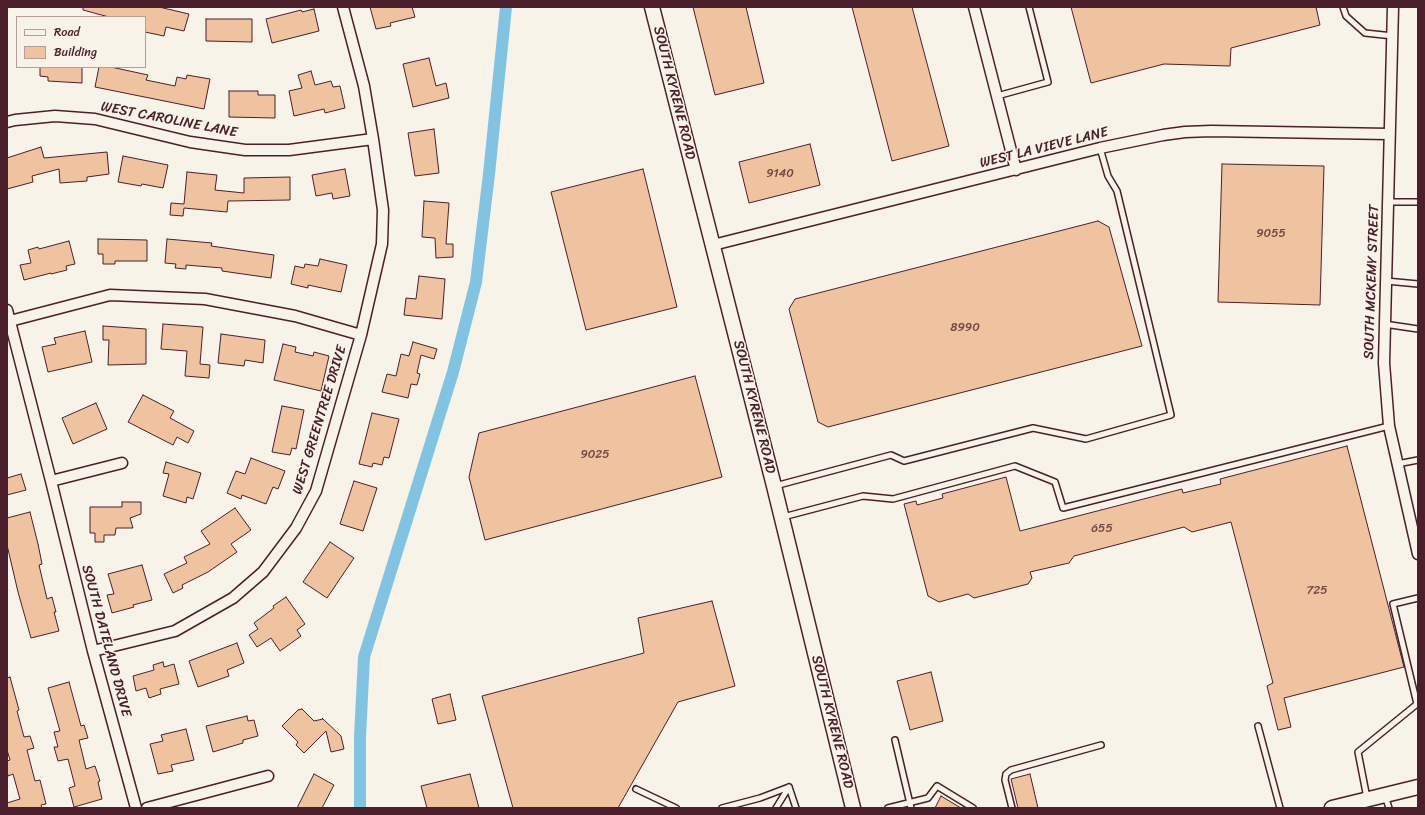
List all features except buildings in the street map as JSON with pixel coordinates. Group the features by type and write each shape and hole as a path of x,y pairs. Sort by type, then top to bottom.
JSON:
{"main road":[{"name":"SOUTH KYRENE ROAD","path":"652,7 782,517 853,808"},
{"path":"1332,808 1367,799 1387,802 1418,787"}],"street":[{"name":"WEST GREENTREE DRIVE","path":"93,651 175,631 233,598 263,572 296,528 316,491 361,335 382,244 383,210 373,139 364,86 343,7"},
{"path":"974,7 1016,170"},
{"name":"SOUTH MCKEMY STREET","path":"1393,7 1384,363 1389,426 1396,464 1418,554"},
{"name":"WEST CAROLINE LANE","path":"7,122 55,116 95,119 190,142 245,150 289,150 373,139"},
{"name":"WEST LA VIEVE LANE","path":"713,245 1100,148 1163,135 1211,131 1389,134"},
{"path":"10,321 110,295 205,299 295,316 361,335"},
{"name":"SOUTH DATELAND DRIVE","path":"7,310 93,651 136,808"},
{"path":"51,481 122,463"},
{"path":"147,808 268,776"}],"lane":[{"path":"997,96 1048,82 1029,7"},
{"path":"1343,7 1346,16 1365,33 1393,36"},
{"path":"774,486 891,455 904,461 1033,428 1086,439 1171,415 1117,191 1108,176 1100,148"},
{"path":"1388,202 1418,202"},
{"path":"1385,280 1418,284"},
{"path":"1384,324 1418,329"},
{"path":"782,517 863,496 893,499 1015,466 1055,482 1063,508 1389,426"},
{"path":"1396,464 1418,460"},
{"path":"1367,799 1358,752 1417,704 1393,604 1418,598"},
{"path":"1258,726 1280,808"},
{"path":"895,740 911,805"},
{"path":"1012,808 1005,780 1006,774 1010,770 1101,745"},
{"path":"888,808 911,805 928,798 937,786 973,808"},
{"path":"722,808 760,798 789,787"},
{"path":"776,808 789,787"},
{"path":"789,787 796,808"},
{"path":"636,789 676,808"}],"waterway":[{"path":"360,808 360,737 364,657 453,372 476,282 489,174 506,7"}]}
